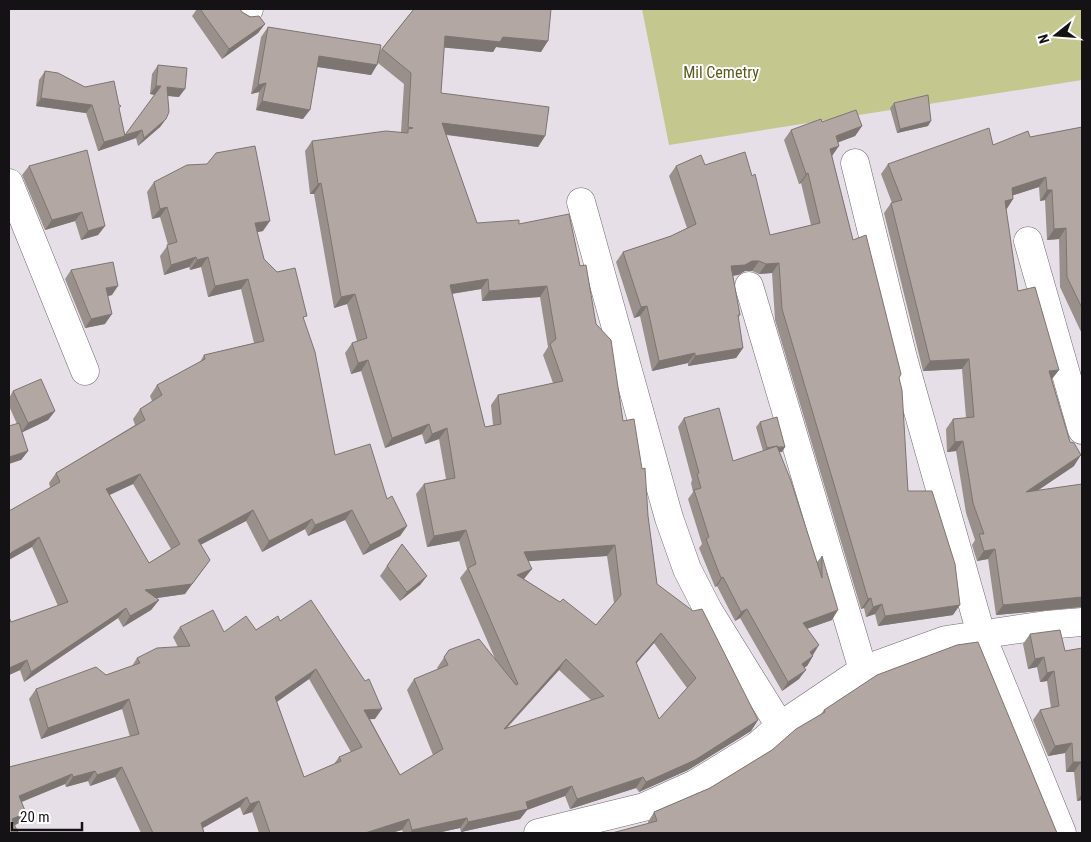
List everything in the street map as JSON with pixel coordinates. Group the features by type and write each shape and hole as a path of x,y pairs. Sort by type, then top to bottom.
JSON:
{"street":[{"path":"855,163 903,358 981,634 1062,833"},
{"path":"9,183 85,371"},
{"path":"581,202 669,518 687,569 708,610 780,726"},
{"path":"1028,241 1082,430"},
{"path":"749,286 863,670"},
{"path":"538,833 644,807 695,784 757,746 780,726 863,670 946,640 1046,625 1082,622"}],"green space":[{"name":"Mil Cemetry","path":"642,9 1082,9 1082,80 669,145"}],"building":[{"path":"200,9 240,9 250,17 259,16 265,24 229,49"},
{"path":"414,9 551,9 548,41 503,37 500,42 445,36 441,93 549,107 545,136 442,123 477,223 519,220 519,224 569,214 580,266 586,265 596,324 611,340 623,421 634,419 642,469 645,468 648,516 657,584 693,611 702,609 758,720 695,760 646,782 643,777 577,799 572,786 526,802 528,809 468,822 467,818 412,830 409,819 365,833 270,833 259,801 250,804 247,797 201,823 204,833 153,833 122,767 97,775 95,771 73,777 72,774 19,796 26,813 12,819 18,833 9,833 9,767 139,734 129,699 48,728 36,689 96,667 106,675 140,663 137,658 157,648 190,646 180,627 213,610 224,632 246,616 256,630 278,616 280,621 311,600 365,681 369,679 382,709 364,710 400,775 443,749 414,679 448,665 444,657 449,650 479,639 516,685 518,684 468,568 476,564 466,530 434,536 424,484 455,478 447,428 432,434 429,424 392,438 368,360 358,363 352,343 367,338 355,294 341,297 321,183 318,184 312,141 386,131 408,133 408,129 413,128 408,127 411,73 382,49","holes":["488,279 489,291 547,286 556,339 550,344 563,381 498,395 501,424 485,427 450,285","615,545 621,595 596,625 563,599 560,602 517,575 532,569 524,552","661,633 696,678 659,719 636,662","566,659 604,696 504,729","316,669 362,747 339,757 341,761 304,777 275,697"]},
{"path":"268,27 381,45 377,65 319,56 310,110 262,101 266,83 258,85"},
{"path":"158,65 187,68 185,89 167,87 169,112 166,119 144,138 142,130 125,135 161,86 156,86"},
{"path":"45,71 58,73 85,87 114,81 119,105 121,106 119,108 125,136 104,142 92,105 41,98"},
{"path":"928,95 931,121 900,129 894,103"},
{"path":"856,110 862,126 836,136 839,146 830,149 853,240 866,235 901,374 899,378 902,390 908,491 932,491 955,564 960,605 885,616 882,604 873,607 871,598 868,599 782,309 779,263 766,264 752,261 745,265 731,266 740,315 738,315 743,348 695,356 695,353 659,361 647,306 641,307 623,252 671,236 696,224 676,166 701,155 705,165 745,152 752,176 755,174 770,235 820,223 808,173 806,174 791,130 821,119 822,122"},
{"path":"1082,127 1082,308 1067,277 1066,228 1054,229 1052,190 1047,190 1046,177 1012,188 1013,199 1005,201 1018,291 1035,287 1059,370 1049,371 1070,442 1074,443 1081,455 1026,492 1082,484 1082,597 1003,605 995,549 984,551 979,534 984,534 973,503 963,441 955,442 953,419 974,417 969,359 930,361 891,203 902,200 888,164 989,128 993,145 1028,131 1030,137"},
{"path":"255,146 270,221 255,223 264,259 277,272 295,268 307,316 303,317 315,352 335,455 370,444 387,499 392,496 407,526 370,545 352,510 315,525 312,519 269,541 253,510 198,540 210,560 192,584 145,590 159,600 130,616 126,608 31,672 27,660 9,668 9,617 11,622 68,602 39,537 9,555 9,511 60,482 56,473 145,420 140,409 162,395 157,385 205,359 204,355 264,341 248,279 215,286 208,257 197,260 196,257 171,265 167,245 177,242 167,207 160,209 154,182 187,165 207,164 216,153","holes":["140,474 180,544 149,563 106,489"]},
{"path":"87,150 105,226 88,231 82,212 52,220 29,166"},
{"path":"113,262 118,286 106,288 112,314 91,319 71,270"},
{"path":"41,379 55,411 28,423 13,391"},
{"path":"719,408 733,461 777,446 791,481 822,578 822,556 838,610 803,623 819,645 810,652 813,656 802,664 806,670 788,682 747,609 741,612 723,577 721,578 706,539 709,537 694,490 701,488 697,474 699,473 684,418"},
{"path":"777,417 785,447 767,448 760,422"},
{"path":"19,423 28,451 9,457 9,426"},
{"path":"402,544 427,576 407,592 387,566"},
{"path":"1060,630 1065,651 1082,648 1082,775 1081,762 1073,762 1072,743 1055,746 1040,710 1059,706 1054,671 1047,673 1044,657 1035,659 1030,634"},
{"path":"978,642 1057,833 612,833 657,821 654,812 710,788 772,750 796,729 825,712 824,710 877,675 957,645"}]}
